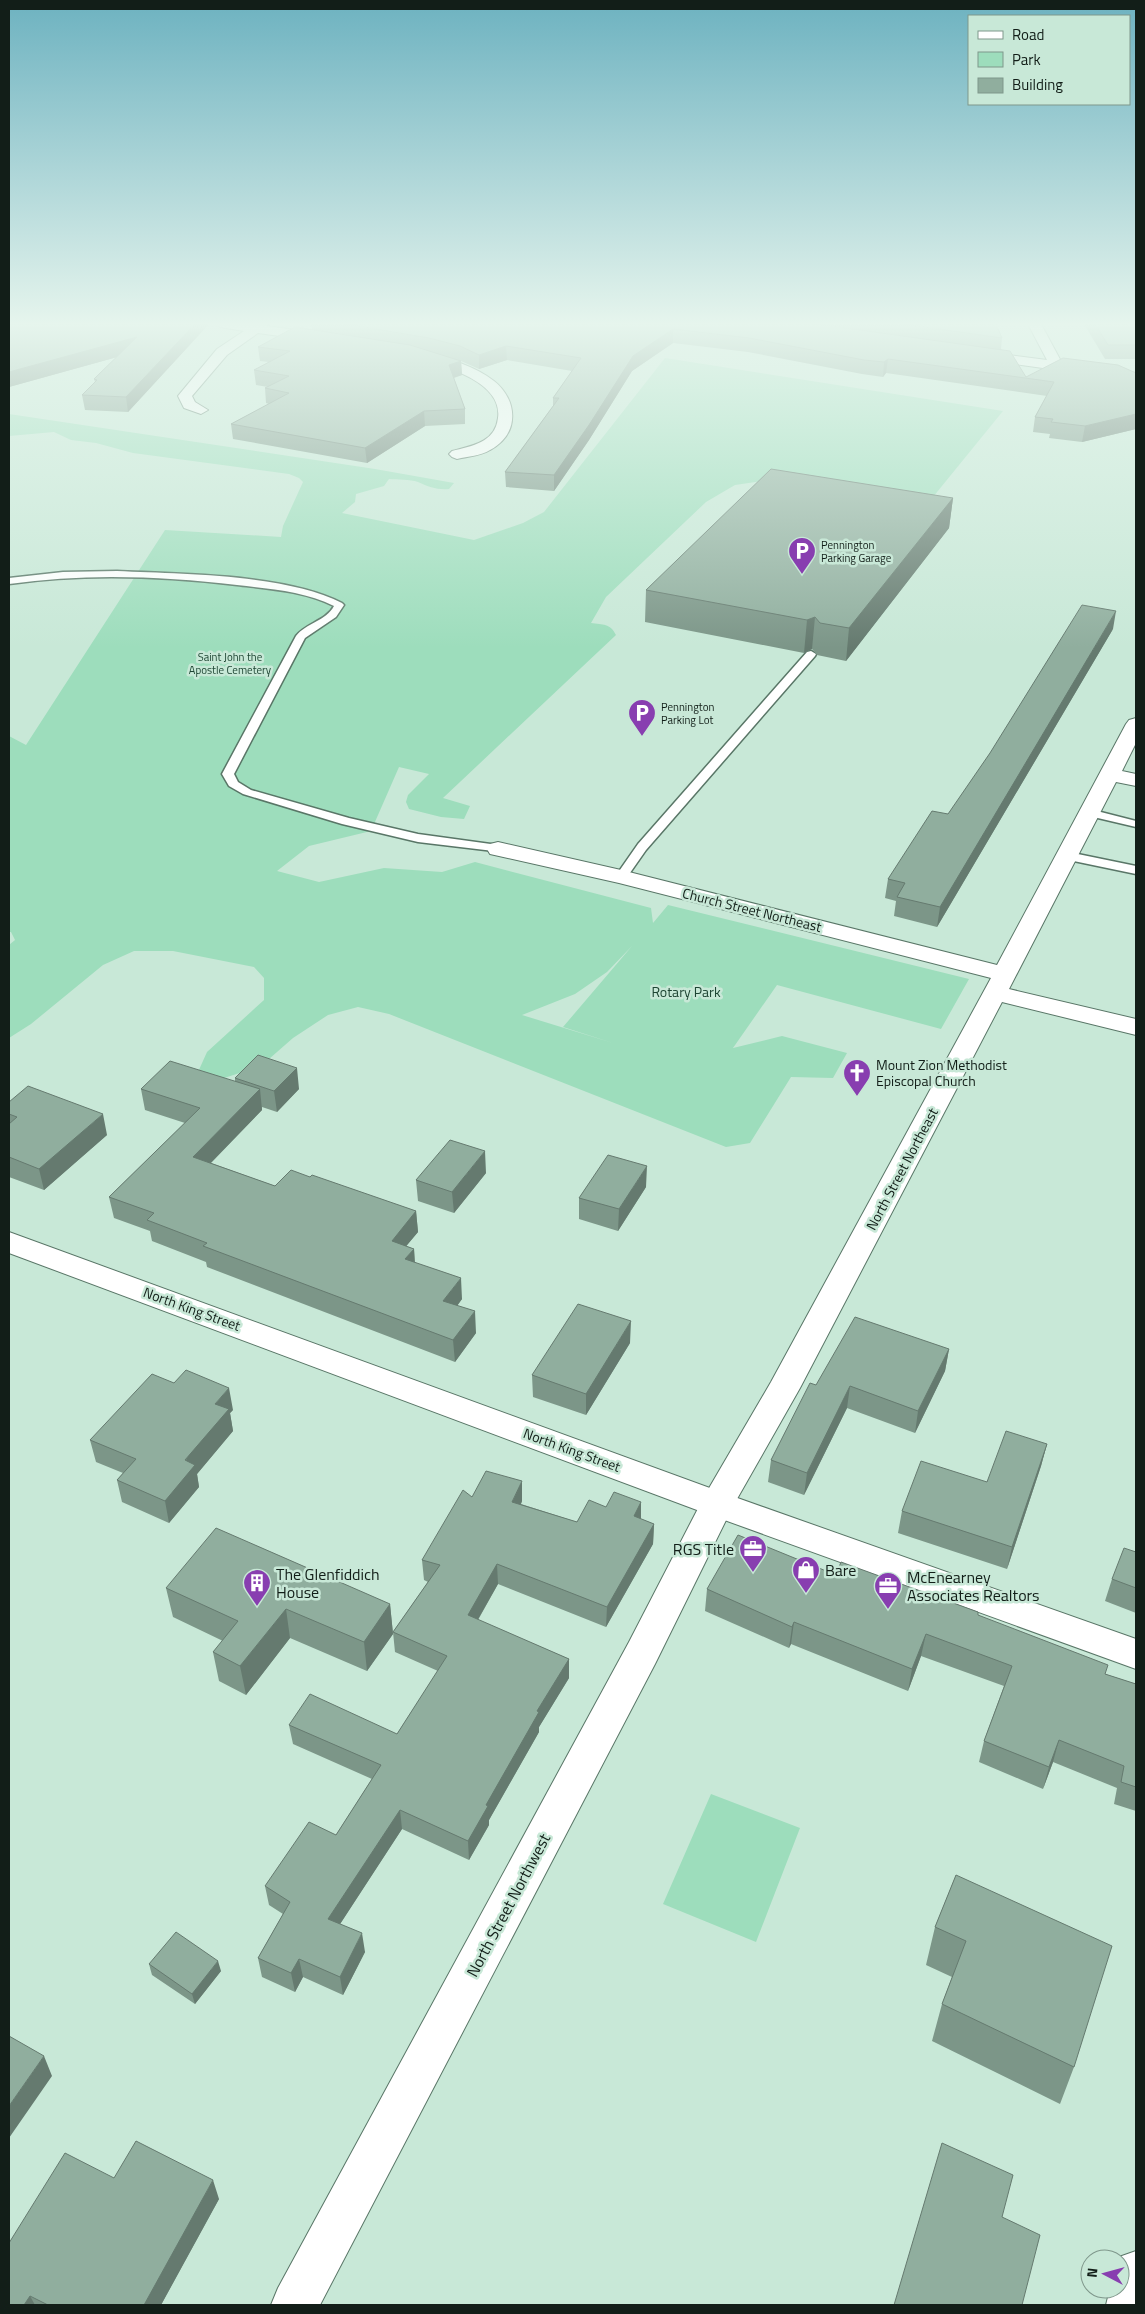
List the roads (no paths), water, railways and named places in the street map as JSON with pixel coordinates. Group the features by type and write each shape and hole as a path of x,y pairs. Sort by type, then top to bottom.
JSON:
{"street":[{"path":"457,454 487,447 501,432"},
{"name":"North Street Northeast","path":"717,1504 802,1356 1068,856 1136,724"},
{"path":"1109,774 1136,780"},
{"name":"Church Street Northeast","path":"498,849 621,877 1000,983 1136,1027"},
{"name":"North King Street","path":"9,1242 717,1504 1136,1654"},
{"name":"North Street Northwest","path":"295,2305 642,1652 717,1504"},
{"path":"1130,2305 1136,2274"}],"lane":[{"path":"9,581 62,575 137,575 268,586 313,594 335,601 339,605 335,614 301,636 228,774 234,784 247,792 346,821 418,838 498,849"},
{"path":"621,877 642,847 811,654"},
{"path":"1089,813 1136,824"},
{"path":"1068,856 1136,870"}],"place":[{"name":"Pennington Parking Garage","path":"802,575"},
{"name":"Pennington Parking Lot","path":"642,737"},
{"name":"Mount Zion Methodist Episcopal Church","path":"857,1097"},
{"name":"RGS Title","path":"753,1573"},
{"name":"Bare","path":"806,1594"},
{"name":"The Glenfiddich House","path":"257,1607"},
{"name":"McEnearney Associates Realtors","path":"888,1610"}],"park label":[{"name":"Saint John the Apostle Cemetery","path":"230,663"},
{"name":"Rotary Park","path":"686,992"}]}
